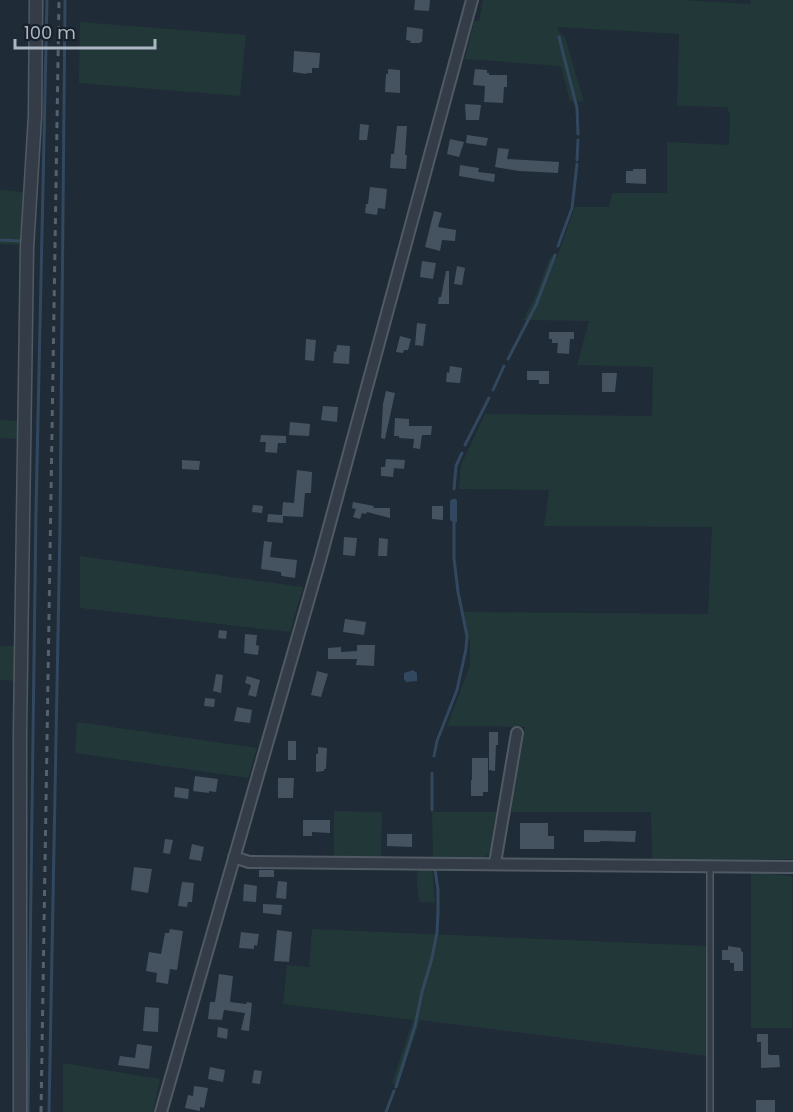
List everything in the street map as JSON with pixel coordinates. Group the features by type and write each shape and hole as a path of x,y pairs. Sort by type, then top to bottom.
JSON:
{"street":[{"path":"20,1112 20,734 23,485 27,259 35,116 36,0"},
{"path":"161,1112 320,560 472,0"},
{"path":"495,863 517,733"},
{"path":"234,857 249,862 793,867"}],"lane":[{"path":"710,865 710,1112"}],"green space":[{"path":"483,0 684,0 750,4 751,0 793,0 793,859 652,859 651,812 511,812 525,727 447,726 470,666 470,639 467,639 464,612 708,614 712,527 544,526 549,490 459,489 461,465 485,414 652,416 653,367 577,365 589,321 523,320 535,297 550,257 557,257 575,207 609,207 612,193 667,193 667,142 729,145 730,114 727,107 677,106 679,34 557,27 565,37 584,102 570,101 561,66 465,59 474,21 479,21"},
{"path":"80,22 246,35 240,96 79,83"},
{"path":"0,190 23,192 20,245 0,244"},
{"path":"0,420 19,421 19,439 0,438"},
{"path":"80,556 303,587 290,632 80,608"},
{"path":"0,646 15,646 15,681 0,680"},
{"path":"77,722 257,748 248,778 75,753"},
{"path":"334,811 382,812 381,858 334,857"},
{"path":"432,812 496,812 490,852 483,859 433,859"},
{"path":"418,866 432,867 435,903 420,902 417,888"},
{"path":"751,872 792,876 792,1028 751,1028"},
{"path":"312,929 708,946 708,1056 420,1020 398,1085 392,1083 413,1020 283,1004 287,965 309,967"},
{"path":"63,1063 160,1079 153,1112 63,1112"}],"water":[{"path":"452,499 457,501 457,522 450,519"},
{"path":"413,670 417,673 417,681 406,682 404,673"}],"building":[{"path":"415,0 430,0 429,11 414,10"},
{"path":"407,27 423,29 422,42 410,43 411,41 406,40"},
{"path":"294,51 320,53 319,68 312,68 312,73 307,74 293,72"},
{"path":"388,69 400,70 400,93 385,92"},
{"path":"475,69 487,70 489,75 507,75 503,103 484,102 485,86 473,85"},
{"path":"465,104 481,105 479,120 466,120"},
{"path":"360,124 369,125 367,140 359,140"},
{"path":"397,126 407,126 406,169 390,168"},
{"path":"467,135 488,138 486,146 466,143"},
{"path":"450,139 464,142 459,157 447,154"},
{"path":"498,148 509,149 507,159 559,162 558,173 495,167"},
{"path":"460,165 479,168 478,172 495,174 494,182 459,176"},
{"path":"633,169 646,169 646,184 626,183 626,171 633,171"},
{"path":"370,187 387,189 385,209 378,208 377,215 365,213"},
{"path":"434,211 442,213 438,227 456,230 455,241 442,240 440,251 425,247"},
{"path":"422,261 436,263 433,279 420,277"},
{"path":"457,266 465,268 462,285 454,284"},
{"path":"446,271 449,271 449,304 438,304 439,297 441,297"},
{"path":"417,323 426,324 423,346 415,345"},
{"path":"549,332 574,332 574,339 570,339 569,354 557,353 558,343 552,343 552,339 549,339"},
{"path":"400,336 411,339 408,350 404,350 403,353 396,352"},
{"path":"306,339 316,340 314,361 305,360"},
{"path":"337,345 350,346 349,364 333,363"},
{"path":"450,366 462,368 460,383 446,382"},
{"path":"527,371 549,371 549,384 539,384 539,380 527,380"},
{"path":"602,373 617,373 615,392 602,392"},
{"path":"386,391 395,393 385,439 381,438"},
{"path":"323,406 338,407 337,422 321,420"},
{"path":"395,418 409,419 409,426 432,426 431,435 422,435 420,449 413,448 414,439 394,436"},
{"path":"290,422 310,424 309,436 289,435"},
{"path":"261,435 286,436 286,443 278,443 277,453 265,452 266,442 260,442"},
{"path":"386,459 405,460 404,469 394,468 393,477 381,476 381,467 385,467"},
{"path":"182,460 200,461 199,470 182,469"},
{"path":"297,470 312,472 311,493 305,493 303,517 283,516 283,523 267,522 268,514 282,515 283,502 294,503"},
{"path":"353,502 374,506 373,508 390,508 390,518 367,512 362,513 360,519 353,517 356,509 352,508"},
{"path":"253,505 263,506 262,513 252,512"},
{"path":"432,506 443,506 443,520 432,519"},
{"path":"344,537 357,538 355,556 343,555"},
{"path":"379,538 388,539 387,556 378,556"},
{"path":"264,541 272,542 270,557 297,560 295,578 282,576 281,572 261,569"},
{"path":"345,619 366,622 364,635 343,632"},
{"path":"219,630 227,631 226,639 218,638"},
{"path":"245,634 257,635 258,655 244,653"},
{"path":"357,645 375,645 374,666 356,665 357,659 328,659 328,648 341,647 341,652 357,651"},
{"path":"317,671 328,674 321,697 311,695"},
{"path":"216,674 223,675 221,693 213,691"},
{"path":"247,676 260,680 256,697 248,695 251,685 245,683"},
{"path":"205,698 215,699 214,707 204,706"},
{"path":"237,707 252,710 250,723 234,721"},
{"path":"489,732 498,732 495,771 489,770"},
{"path":"288,741 296,741 296,760 288,760"},
{"path":"318,747 327,748 326,769 316,772 316,754 318,754"},
{"path":"472,758 488,758 488,792 483,792 483,796 471,796"},
{"path":"195,776 218,779 216,792 193,791"},
{"path":"278,778 294,778 293,798 278,798"},
{"path":"175,787 189,789 188,799 174,797"},
{"path":"303,820 330,820 330,833 312,832 312,836 303,836"},
{"path":"520,823 548,823 548,836 554,836 554,849 520,849"},
{"path":"584,830 636,831 635,842 584,842"},
{"path":"387,834 412,834 412,847 387,846"},
{"path":"165,839 173,840 170,854 163,853"},
{"path":"192,844 204,847 201,861 189,859"},
{"path":"134,867 152,869 148,893 131,890"},
{"path":"259,870 274,870 274,877 259,877"},
{"path":"278,881 287,882 286,899 276,898"},
{"path":"182,882 194,883 192,902 188,902 187,907 178,906"},
{"path":"244,884 257,886 256,902 243,901"},
{"path":"263,904 282,905 281,915 263,913"},
{"path":"170,929 183,931 177,970 170,969 168,984 156,982 157,973 146,971 149,952 161,954 165,933 169,933"},
{"path":"277,930 292,932 289,962 274,961"},
{"path":"241,932 259,934 257,946 254,945 254,949 239,948"},
{"path":"728,946 741,948 743,971 734,971 734,963 730,963 730,960 722,960 722,950 728,950"},
{"path":"219,974 233,976 230,1002 252,1003 249,1031 241,1030 245,1013 224,1010 222,1020 208,1019 210,1002 215,1002"},
{"path":"145,1007 159,1008 158,1032 143,1031"},
{"path":"218,1027 228,1029 227,1039 217,1037"},
{"path":"757,1034 768,1034 768,1054 779,1055 780,1067 761,1068 761,1042 757,1042"},
{"path":"137,1044 152,1046 149,1069 118,1065 120,1056 135,1058"},
{"path":"210,1067 225,1070 223,1082 208,1079"},
{"path":"254,1070 262,1071 260,1084 252,1083"},
{"path":"194,1086 208,1088 204,1108 200,1107 200,1111 185,1108 188,1095 193,1096"},
{"path":"756,1100 775,1100 775,1112 756,1112"}],"waterway":[{"path":"28,1112 36,511 47,0"},
{"path":"49,1112 60,528 65,0"},
{"path":"559,37 577,108 578,134"},
{"path":"577,160 578,140"},
{"path":"558,246 572,208 577,164"},
{"path":"0,240 20,241"},
{"path":"508,359 536,305 555,255"},
{"path":"493,390 504,366"},
{"path":"465,445 489,398"},
{"path":"454,489 456,466 462,453"},
{"path":"434,756 437,741 457,690 466,649 467,636 454,558 454,519"},
{"path":"432,773 432,810"},
{"path":"396,1087 415,1026 437,932 438,890 435,869"},
{"path":"386,1112 394,1091"}],"railway":[{"path":"41,1112 59,0"}]}
